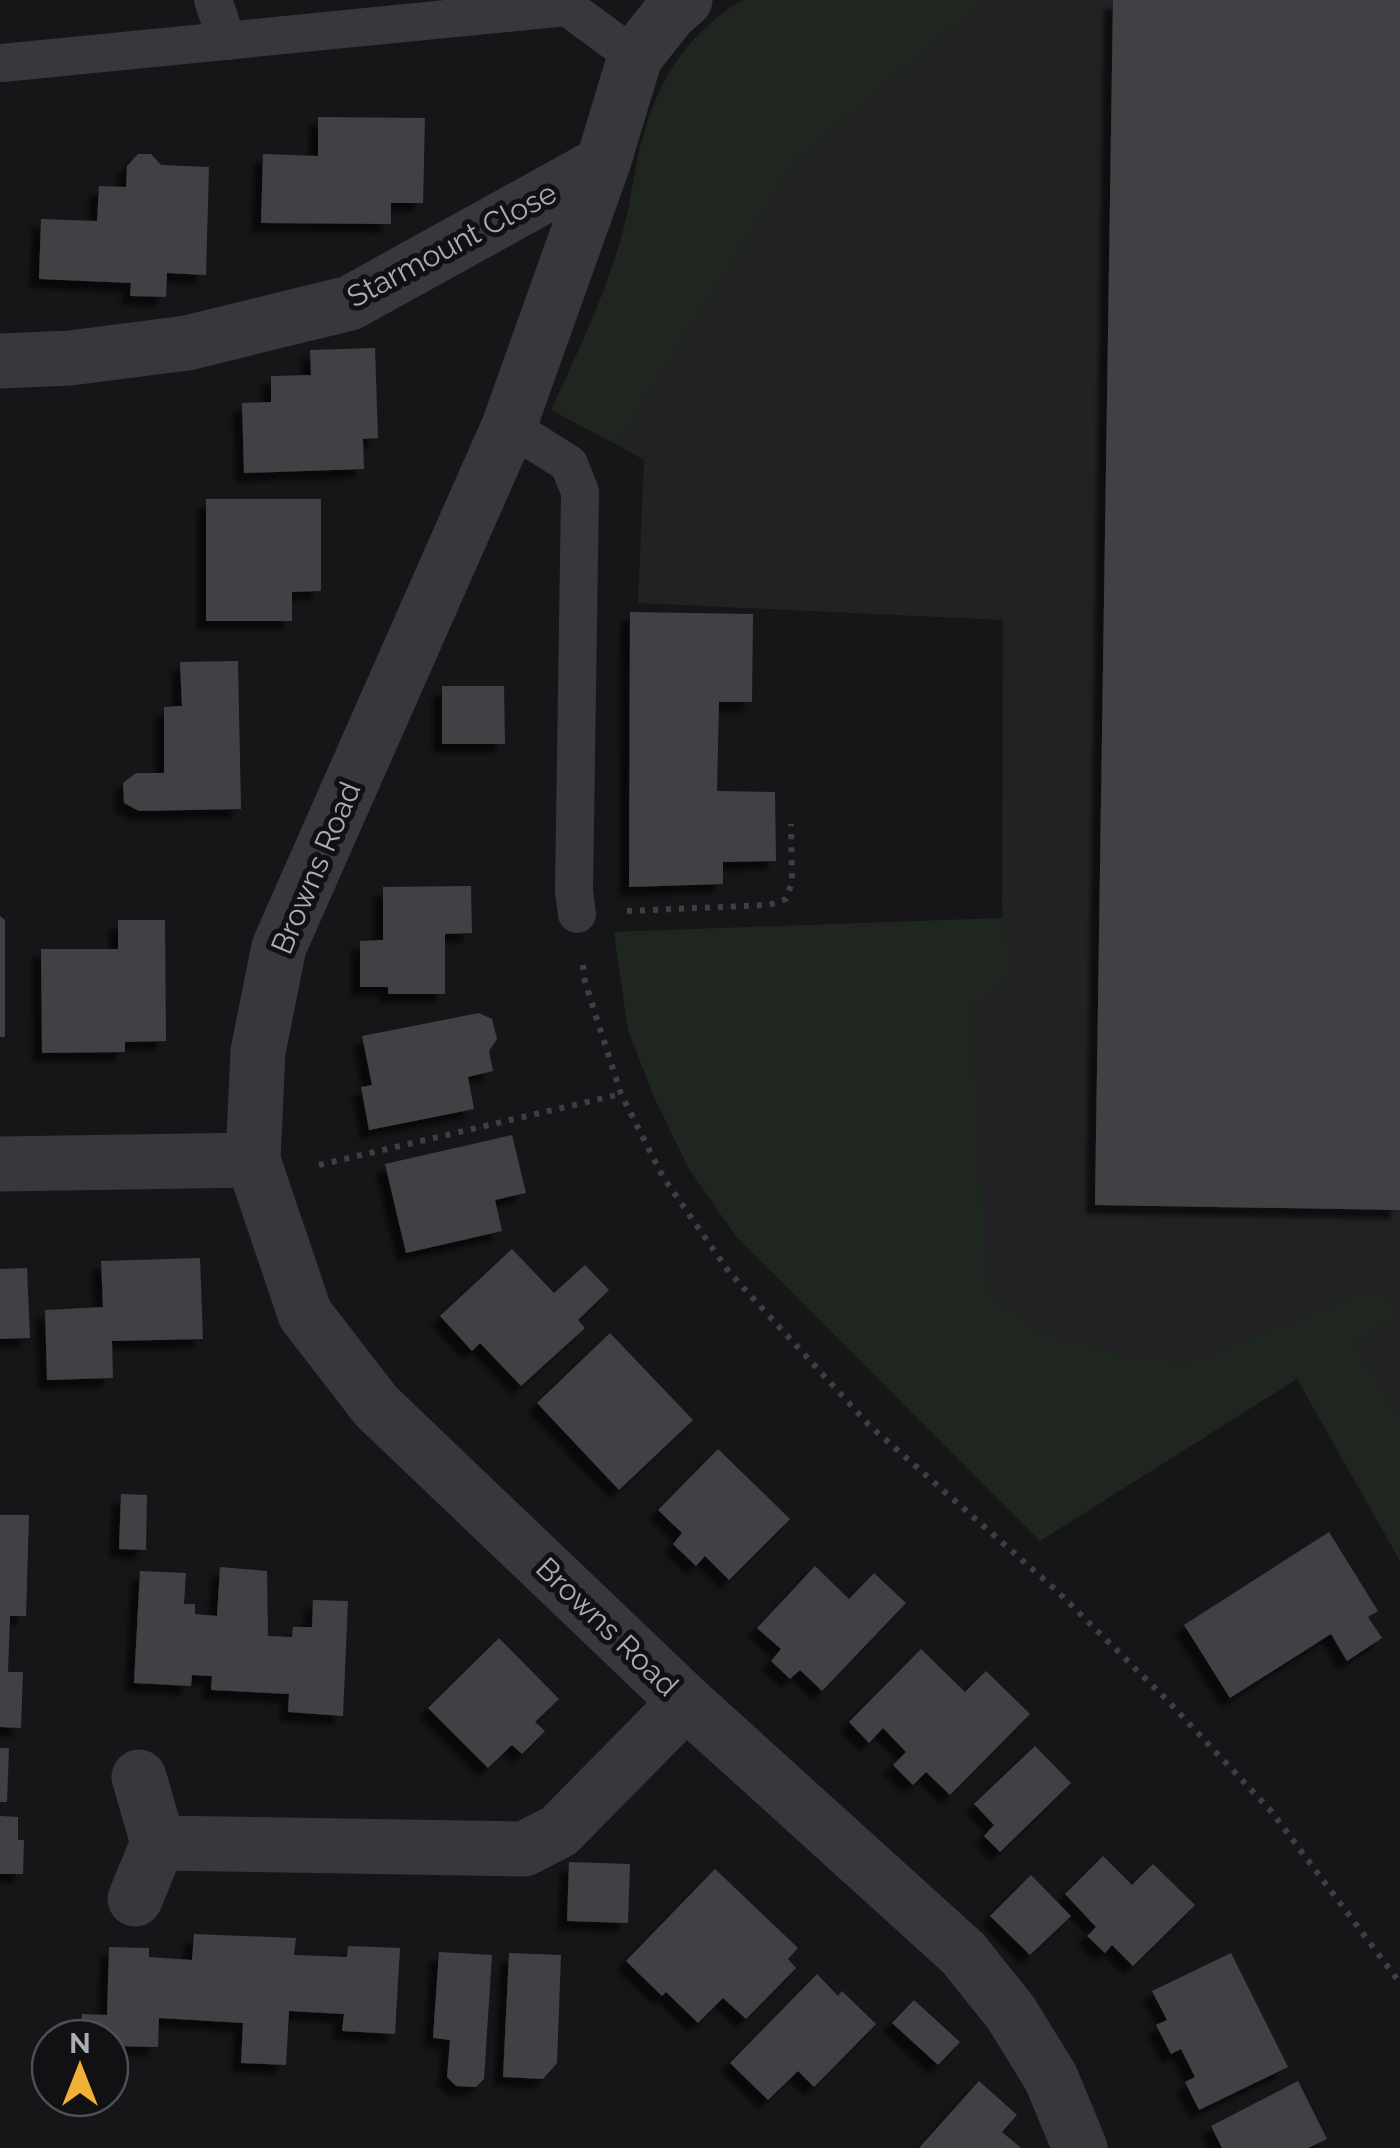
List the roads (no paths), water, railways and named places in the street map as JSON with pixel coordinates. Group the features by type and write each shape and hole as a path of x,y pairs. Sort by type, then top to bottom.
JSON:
{"street":[{"name":"Browns Road","path":"685,0 635,56 604,164 509,426 279,948 258,1051 256,1170 305,1314 376,1406 686,1702 963,1953 1010,2012 1051,2078 1080,2148"},
{"name":"Starmount Close","path":"0,361 70,358 187,344 350,303 604,164"},
{"path":"0,1164 256,1170"},
{"name":"Browns Road","path":"158,1843 524,1850 558,1832 686,1702"},
{"path":"135,1899 158,1843 139,1778"}],"lane":[{"path":"213,0 226,41"},
{"path":"2,63 567,7 635,56"},
{"path":"509,426 569,464 580,492 574,891 577,914"}]}
